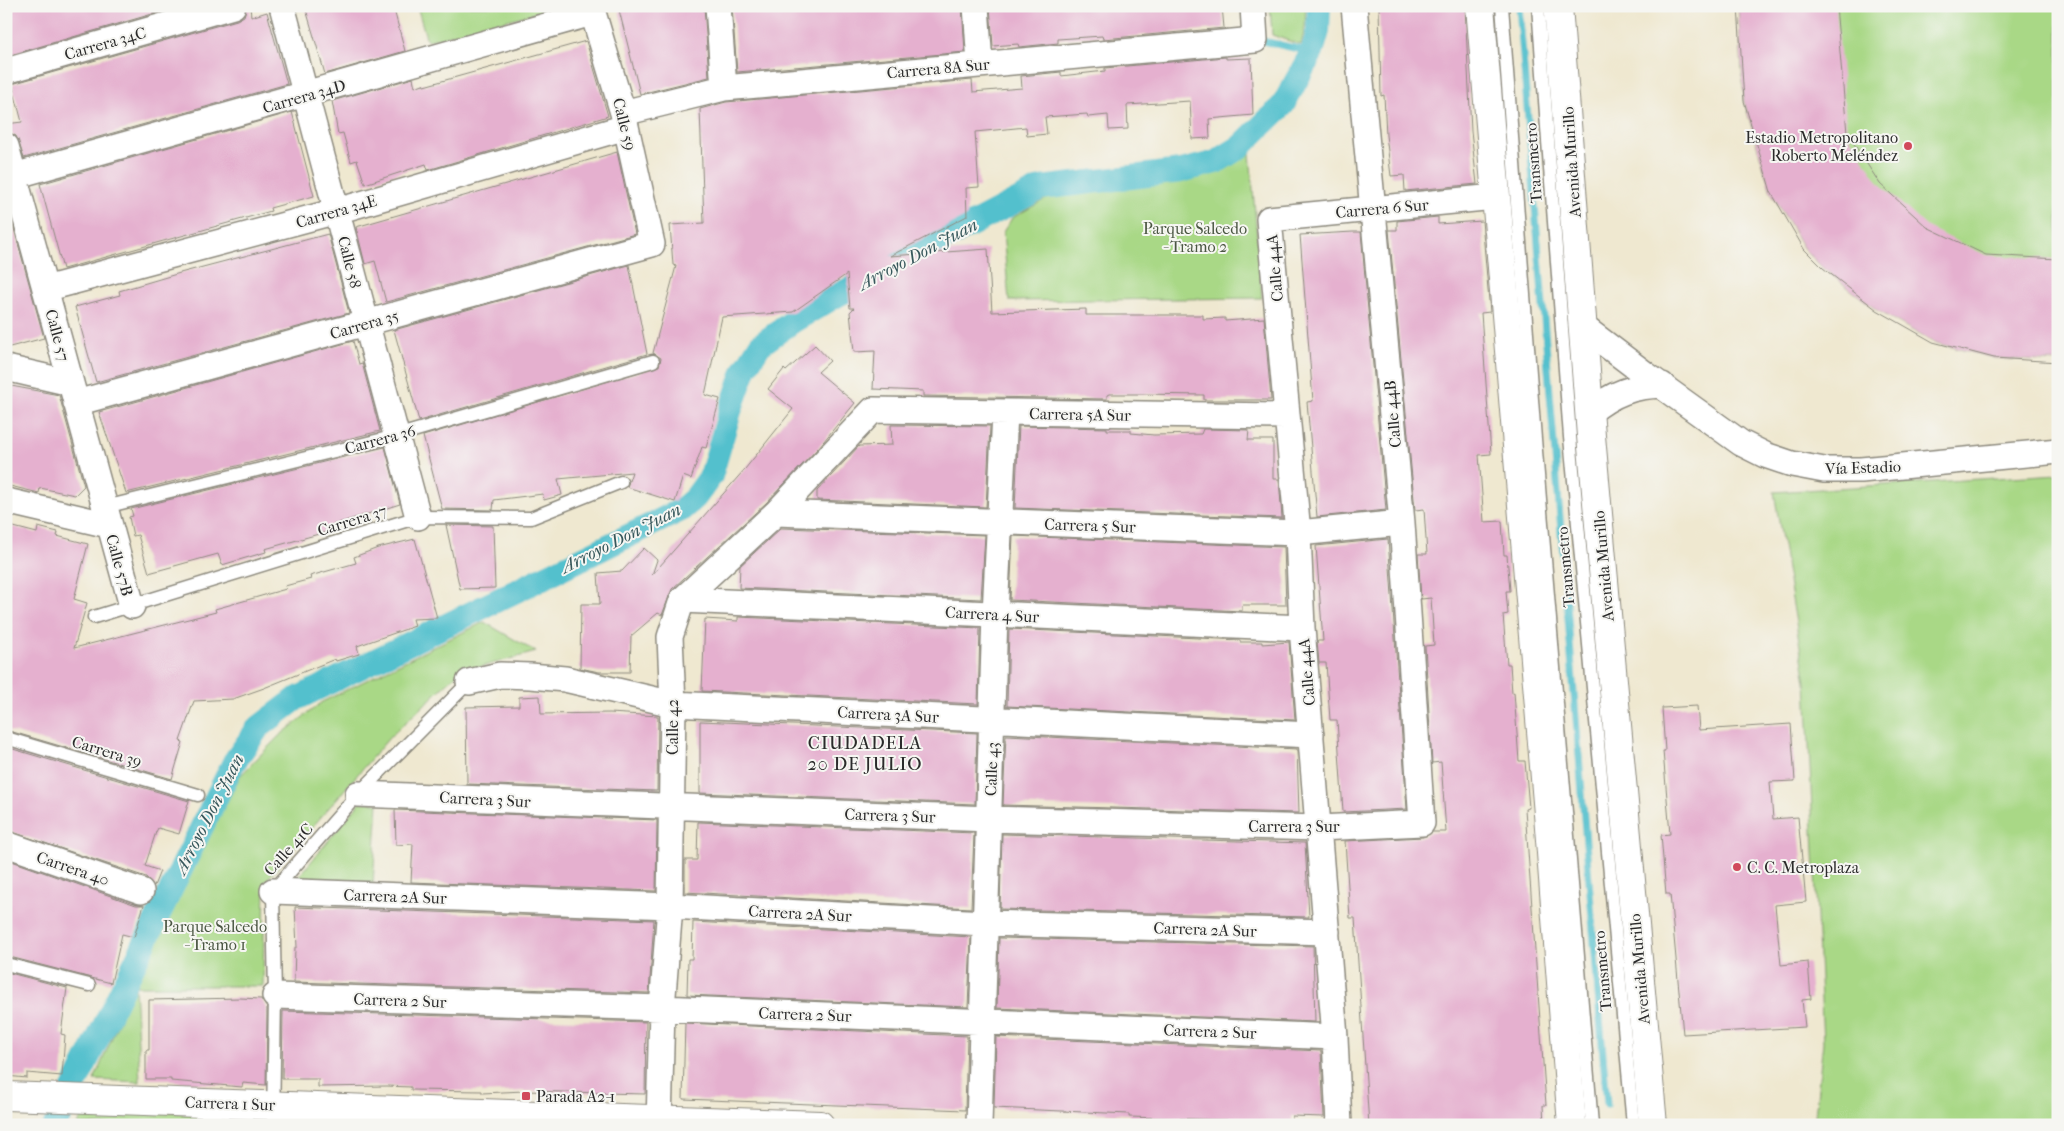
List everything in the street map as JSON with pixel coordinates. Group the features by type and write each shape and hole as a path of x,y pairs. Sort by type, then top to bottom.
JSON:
{"main road":[{"path":"1480,6 1548,814 1572,1125"},
{"name":"Avenida Murillo","path":"1558,6 1590,412 1653,1125"},
{"name":"Carrera 1 Sur","path":"6,1096 89,1099 274,1114 820,1125"}],"street":[{"name":"Carrera 34C","path":"6,71 234,6"},
{"name":"Calle 58","path":"282,6 365,324 418,517"},
{"path":"718,6 724,88"},
{"path":"976,6 980,64"},
{"name":"Carrera 8A Sur","path":"625,120 724,88 1255,40 1253,6"},
{"name":"Calle 44B","path":"1354,6 1402,523 1422,823"},
{"name":"Carrera 34D","path":"14,176 305,96 592,10"},
{"name":"Calle 59","path":"592,10 625,120 652,244"},
{"name":"Carrera 34E","path":"45,289 337,212 625,120"},
{"name":"Calle 57","path":"6,146 107,516"},
{"name":"Carrera 6 Sur","path":"1269,219 1495,197"},
{"name":"Calle 44A","path":"1269,219 1298,533 1302,628 1335,1037 1339,1125"},
{"name":"Carrera 35","path":"6,368 74,393 365,324 652,244"},
{"name":"Vía Estadio","path":"1583,327 1741,443 1765,455 1792,464 1824,470 1861,470 2058,451"},
{"path":"1590,412 1605,400 1623,390 1642,386 1662,385"},
{"name":"Carrera 5A Sur","path":"873,410 1286,416"},
{"name":"Calle 42","path":"659,1122 662,1008 670,906 673,704 670,637 682,600 776,513 873,410"},
{"name":"Calle 43","path":"978,1125 995,614 1005,413"},
{"name":"Carrera 36","path":"6,501 107,516"},
{"name":"Carrera 5 Sur","path":"776,513 1298,533 1402,523"},
{"name":"Calle 57B","path":"107,516 132,606"},
{"name":"Carrera 4 Sur","path":"682,600 1302,628"},
{"name":"Carrera 3A Sur","path":"468,682 500,675 565,679 673,704 1312,735"},
{"name":"Carrera 3 Sur","path":"358,794 989,819 1319,828 1422,823"},
{"name":"Carrera 40","path":"6,844 140,891"},
{"name":"Carrera 2A Sur","path":"273,891 670,906 985,922 1327,932"},
{"name":"Carrera 2 Sur","path":"275,996 662,1008 1335,1037"}],"lane":[{"name":"Transmetro","path":"1502,6 1536,449 1592,1125"},
{"name":"Transmetro","path":"1538,6 1570,437 1633,1125"},
{"name":"Carrera 36","path":"107,516 396,436 653,361"},
{"name":"Carrera 37","path":"94,617 418,517 532,518 621,482"},
{"name":"Calle 41C","path":"274,1114 275,996 273,891 358,794 468,682"},
{"name":"Carrera 39","path":"6,738 198,795"},
{"path":"6,964 89,985"}],"green space":[{"path":"417,6 562,6 427,41"},
{"path":"1270,6 1306,6 1305,28 1301,45 1272,35"},
{"name":"Estadio Metropolitano Roberto Meléndez","path":"1738,6 2058,6 2058,362 1994,358 1933,342 1877,310 1823,268 1804,249 1771,192 1744,101"},
{"name":"Parque Salcedo - Tramo 2","path":"1250,153 1262,298 1009,301 1003,232 1012,218 1051,196 1189,176 1221,167"},
{"path":"2058,474 2058,1125 1814,1125 1823,1042 1806,682 1774,492"},
{"name":"Parque Salcedo - Tramo 1","path":"484,622 536,652 458,673 389,738 265,882 263,986 135,986 140,1082 94,1080 134,986 240,776 278,737 322,702"},
{"path":"360,802 378,803 373,884 296,880"},
{"path":"84,1109 520,1125 78,1125"}],"building":[{"path":"6,6 180,6 7,56"},
{"path":"247,6 250,6 251,17 267,12 287,84 24,158 16,136 6,132 6,124 22,122 12,84 237,20 244,16"},
{"path":"305,6 393,6 405,51 325,74"},
{"path":"618,6 704,6 709,77 640,94"},
{"path":"732,6 962,6 965,52 737,72"},
{"path":"990,6 1222,6 1224,28 1103,39 1102,36 1058,39 1058,43 1019,47 1018,44 993,46"},
{"path":"1379,6 1465,6 1471,131 1477,184 1405,191 1404,175 1391,176 1384,95 1381,96"},
{"path":"1738,6 1836,6 1847,133 1880,184 1927,227 1986,255 2058,259 2058,362 1994,358 1933,342 1877,310 1823,268 1804,249 1771,192 1744,101"},
{"path":"586,41 608,116 428,170 426,164 365,184 357,160 351,162 343,133 338,134 332,101 413,78 415,87 423,84 424,86"},
{"path":"1226,57 1226,59 1251,58 1253,115 1209,119 1210,138 1192,139 1190,101 1127,105 1128,129 1109,130 1108,115 1088,117 1087,114 1045,117 1047,134 1027,136 1026,127 975,132 979,187 966,188 967,216 890,256 988,249 992,312 1086,309 1086,315 1203,315 1203,319 1225,318 1225,321 1264,318 1271,400 1204,400 1204,395 1140,394 1109,394 1107,399 923,396 923,391 873,389 875,351 854,352 850,312 854,308 850,308 847,274 793,312 722,317 705,395 720,399 706,448 702,447 691,479 683,476 675,502 627,487 632,472 558,479 562,495 544,500 543,494 494,500 493,510 442,509 423,436 659,366 661,358 653,353 676,266 673,265 670,225 704,223 700,109 726,102 972,80 973,92 1022,88 1021,76 1061,72 1061,76 1105,71 1105,68"},
{"path":"292,112 314,196 270,208 271,211 63,269 40,184"},
{"path":"617,152 635,234 386,302 375,261 365,264 356,227"},
{"path":"1438,217 1438,224 1482,221 1490,312 1481,313 1491,454 1479,455 1484,522 1502,521 1504,555 1507,555 1510,591 1506,591 1508,614 1503,615 1507,664 1510,664 1512,693 1514,692 1519,761 1525,761 1529,808 1525,809 1546,1105 1543,1105 1544,1125 1369,1125 1355,918 1350,918 1345,841 1423,837 1432,832 1446,832 1441,762 1432,763 1425,646 1434,645 1431,598 1421,599 1418,554 1427,554 1424,509 1415,510 1389,230 1397,230 1397,221"},
{"path":"11,218 44,338 6,348 6,219"},
{"path":"1361,232 1386,510 1317,517 1307,402 1313,401 1300,235"},
{"path":"328,234 349,313 96,382 75,307 120,295 119,291 180,273"},
{"path":"629,265 647,354 419,421 394,330"},
{"path":"353,341 359,364 362,363 380,431 126,493 99,412"},
{"path":"815,345 830,361 818,372 855,403 819,447 766,503 672,589 662,615 658,613 631,636 630,672 599,672 580,668 581,604 600,604 598,573 622,571 644,548 657,560 652,575 745,469 793,409 768,389 784,369 786,371"},
{"path":"6,385 59,395 84,486 75,495 40,488 39,493 6,485"},
{"path":"891,425 990,426 986,507 817,500 817,491 859,446 892,445"},
{"path":"1019,426 1107,428 1107,430 1131,430 1131,433 1154,435 1201,434 1203,429 1249,430 1248,440 1273,440 1273,479 1279,479 1282,518 1015,508"},
{"path":"385,447 400,504 332,525 333,530 265,549 266,552 222,565 218,554 149,573 138,535 133,536 129,517 133,516 131,509"},
{"path":"6,525 37,533 38,527 58,532 57,536 88,544 74,599 87,603 74,648 216,612 215,609 286,589 285,586 311,579 310,576 356,563 354,557 378,548 415,539 437,618 413,619 415,626 357,646 359,654 336,661 335,659 233,699 194,701 180,741 183,742 172,779 6,730"},
{"path":"446,525 493,526 495,588 460,589"},
{"path":"781,528 985,535 981,599 739,588 740,566"},
{"path":"1013,536 1284,547 1286,605 1242,605 1242,611 1010,600"},
{"path":"1388,539 1407,809 1343,812 1337,720 1330,720 1326,663 1319,663 1317,641 1323,641 1316,546"},
{"path":"738,617 980,628 978,704 702,691 705,619 738,621"},
{"path":"1009,629 1240,640 1240,642 1262,642 1262,644 1289,642 1295,720 1007,706"},
{"path":"540,696 541,714 610,713 658,716 657,791 467,784 466,707 519,706 519,697"},
{"path":"1697,706 1699,730 1791,724 1795,781 1770,782 1773,819 1798,817 1806,902 1775,905 1781,965 1808,962 1811,999 1802,1000 1805,1027 1683,1034 1670,894 1666,894 1661,835 1670,834 1663,751 1665,751 1662,708"},
{"path":"700,721 977,733 975,804 700,793"},
{"path":"1006,735 1297,749 1299,813 1003,805"},
{"path":"6,747 189,801 179,834 158,828 156,832 145,866 160,871 154,886 146,877 6,830"},
{"path":"395,810 657,820 656,891 411,882 413,844 396,845"},
{"path":"698,822 974,833 971,908 685,892 685,860 697,860"},
{"path":"1002,834 1305,843 1309,917 1000,909"},
{"path":"6,859 136,905 144,905 134,937 122,934 111,983 6,956"},
{"path":"295,907 654,920 649,993 294,982 295,947 297,947"},
{"path":"693,922 971,937 968,1007 687,995 688,959 692,959"},
{"path":"999,938 1313,946 1315,1022 997,1008"},
{"path":"6,972 67,988 61,1034 65,1035 62,1076 27,1073 27,1078 6,1076"},
{"path":"261,999 267,1008 266,1085 243,1083 242,1087 171,1081 171,1079 146,1079 146,1050 149,1050 149,1000"},
{"path":"283,1011 646,1022 645,1094 524,1091 482,1093 482,1091 411,1090 411,1087 387,1086 318,1087 318,1079 282,1079"},
{"path":"685,1023 967,1036 965,1110 683,1099"},
{"path":"996,1037 1321,1051 1324,1117 1292,1116 1292,1122 1129,1117 1129,1114 994,1108"}],"waterway":[{"name":"Arroyo Don Juan","path":"55,1125 234,762 258,728 296,699 681,510 695,498 711,476 730,411 745,369 760,345 792,322 838,295 1041,188 1181,171 1216,162 1240,147 1283,105 1312,52 1318,31 1319,6"},
{"path":"1519,6 1607,1105"},
{"path":"1258,40 1312,52"}],"place":[{"name":"Estadio Metropolitano Roberto Meléndez","path":"1908,146"},
{"name":"C. C. Metroplaza","path":"1737,867"},
{"name":"Parada A2-1","path":"526,1096"}],"district":[{"name":"CIUDADELA 20 DE JULIO","path":"865,753"}]}
